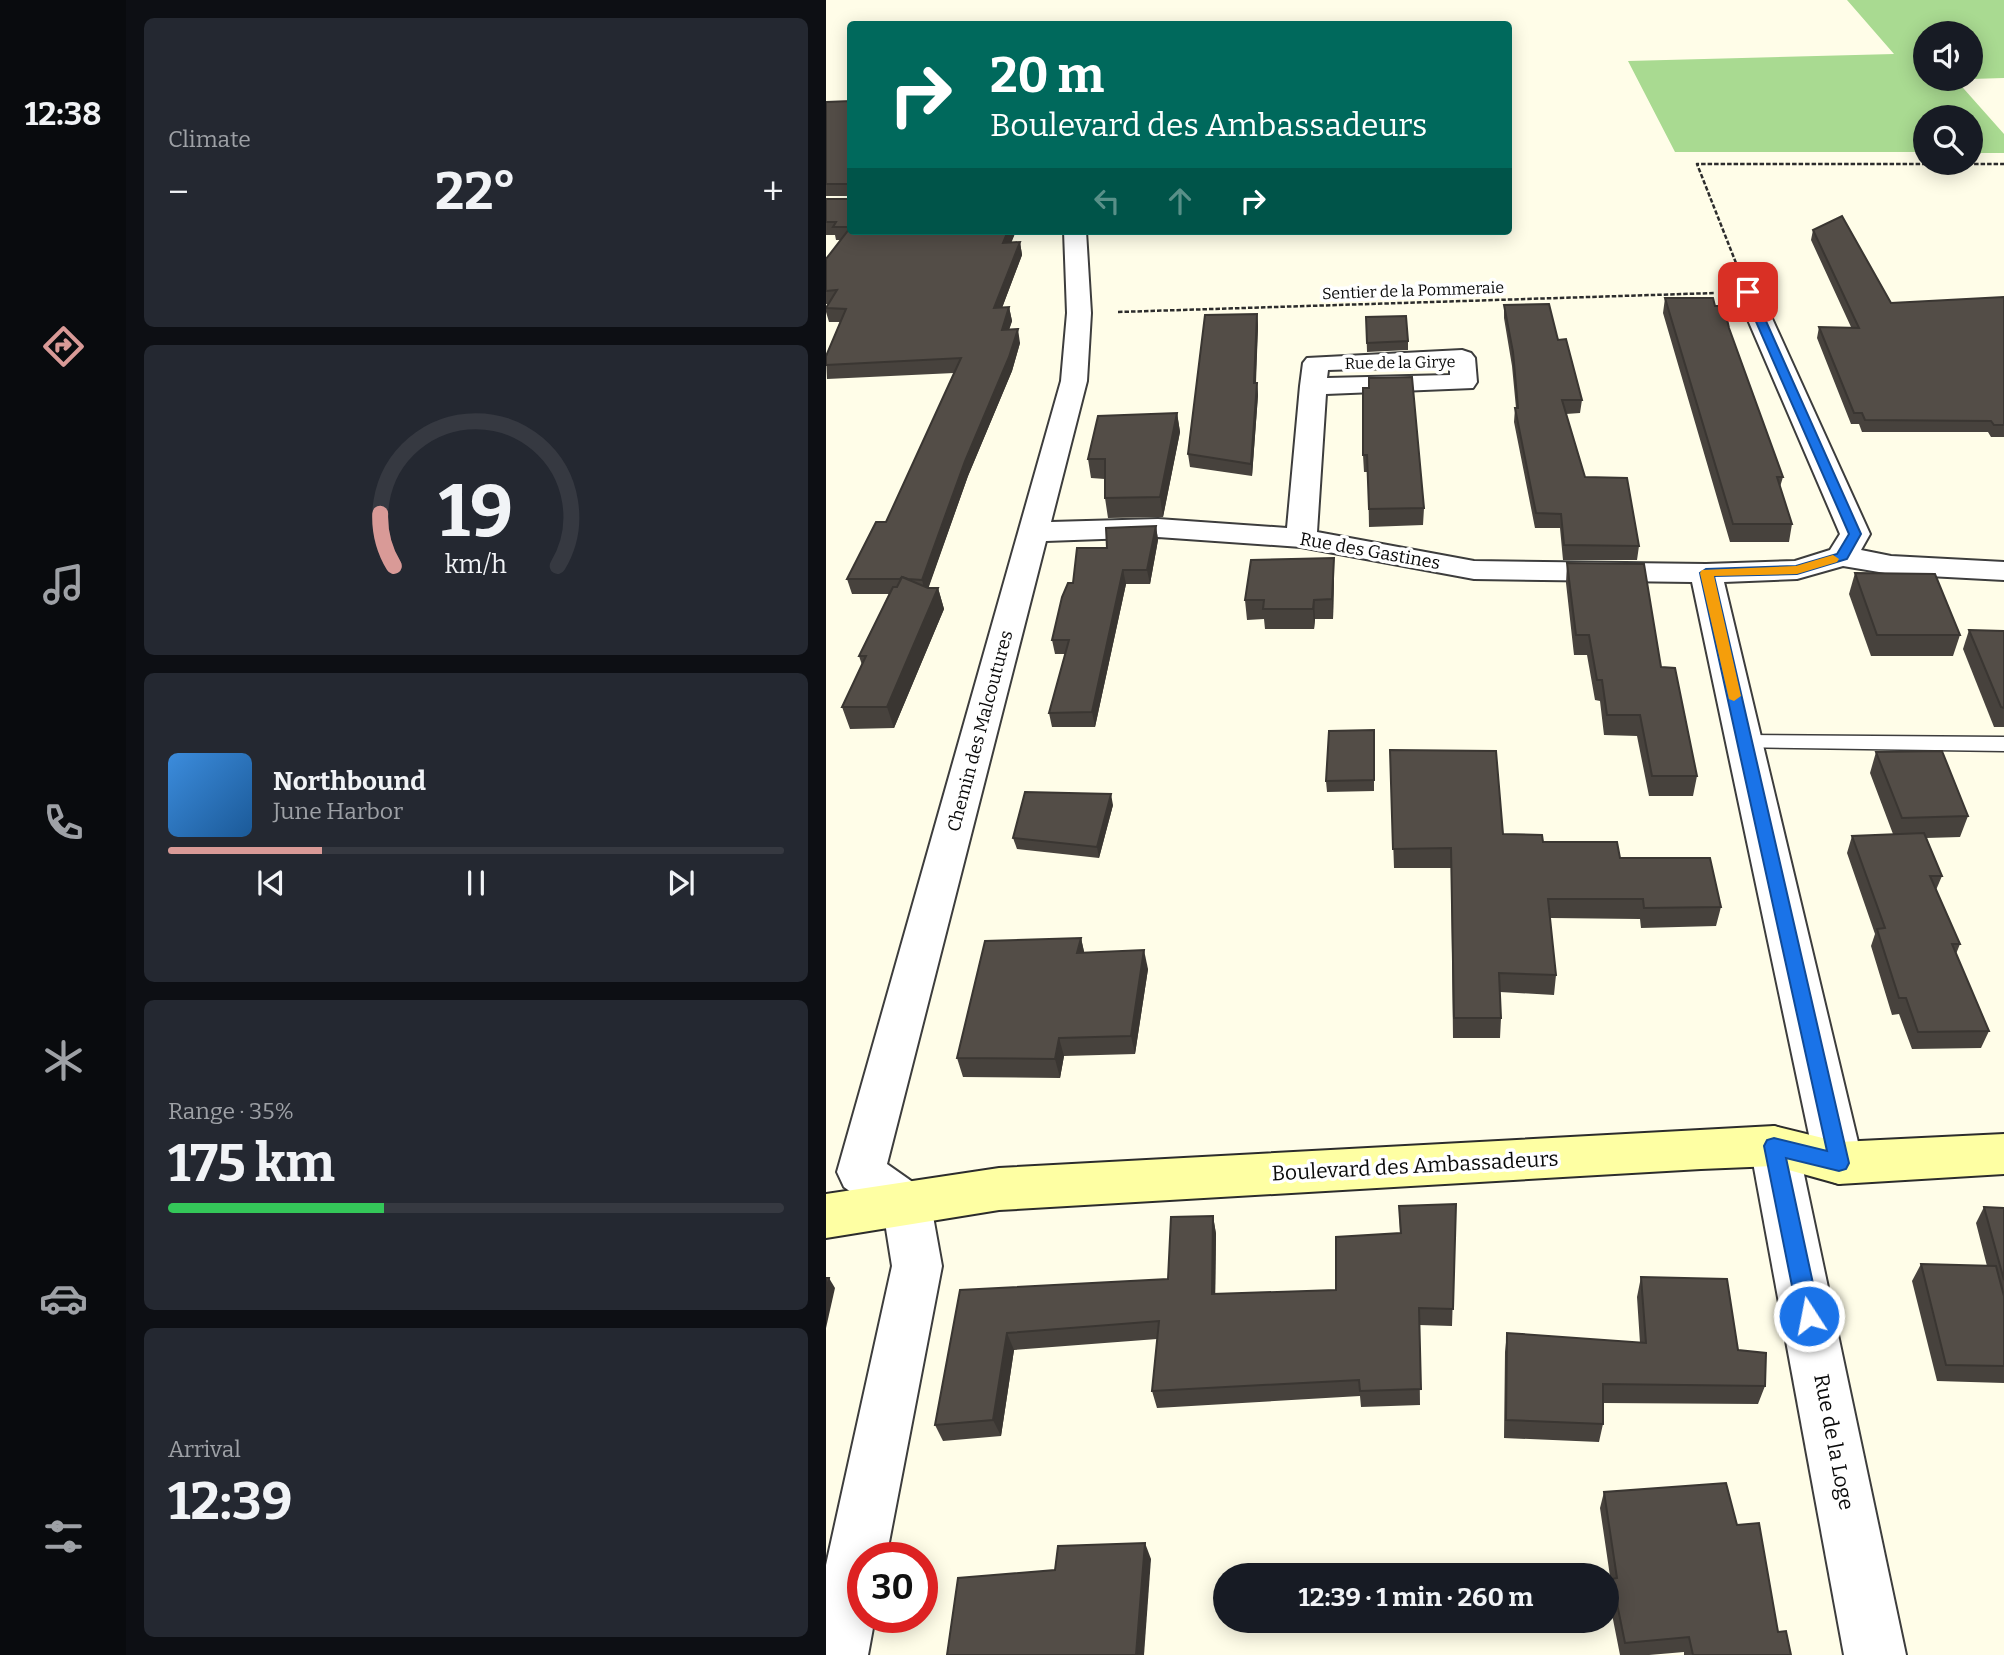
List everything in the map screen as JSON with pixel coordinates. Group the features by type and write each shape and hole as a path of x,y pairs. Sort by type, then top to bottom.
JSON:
{"main road":[{"name":"Boulevard des Ambassadeurs","path":"826,1216 999,1189 1774,1146 1839,1163 2004,1154"}],"street":[{"name":"Chemin des Malcoutures","path":"907,1205 861,1172 1074,381 1079,313 1075,235"},
{"path":"1748,292 1855,534 1842,556 1891,565 2004,571"},
{"name":"Rue de la Girye","path":"1301,538 1314,386 1316,363 1462,358 1464,382 1314,386"},
{"name":"Rue des Gastines","path":"1034,532 1158,528 1301,538 1474,570 1706,573 1797,570 1842,556"},
{"path":"1706,573 1839,1163"},
{"name":"Rue de la Loge","path":"1774,1146 1875,1655"},
{"path":"837,1655 917,1266 907,1205"}],"lane":[{"path":"1744,742 2004,744"}],"path":[{"path":"1748,292 1697,164 2004,164"},
{"name":"Sentier de la Pommeraie","path":"1079,313 1748,292"}],"green space":[{"path":"1847,0 2004,0 2004,78 1983,79 1983,21 1913,21 1913,91 1966,91 1978,105 1913,105 1913,152 1675,152 1628,61 1894,54"},
{"path":"1983,110 2004,134 2004,153 1983,153"}],"building":[{"path":"847,101 847,184 826,184 826,102"},
{"path":"826,199 847,199 847,227 833,227 836,222 826,222"},
{"path":"1842,216 1891,303 2004,297 2004,425 1994,425 1991,421 1865,420 1862,413 1854,413 1819,327 1859,328 1813,230"},
{"path":"847,232 847,235 1006,235 1003,243 1020,242 994,308 1009,307 1002,330 1018,329 965,461 922,580 902,577 847,579 876,522 886,522 961,358 826,365 826,356 846,309 826,308 837,290 826,291 826,259"},
{"path":"1665,298 1713,298 1715,306 1724,306 1729,328 1783,477 1777,477 1792,524 1733,524"},
{"path":"1549,304 1558,340 1566,339 1582,400 1562,400 1585,477 1627,478 1639,546 1564,545 1561,514 1536,513 1515,408 1518,408 1513,352 1504,305"},
{"path":"1257,314 1254,383 1257,383 1251,464 1188,454 1205,315"},
{"path":"1406,316 1408,341 1367,343 1366,317"},
{"path":"1412,377 1424,508 1369,509 1367,455 1363,455 1363,388 1369,388 1369,378"},
{"path":"1177,413 1160,497 1105,498 1105,459 1088,459 1098,416"},
{"path":"1156,526 1147,570 1123,570 1092,712 1049,713 1069,640 1052,640 1062,597 1068,583 1073,583 1077,548 1107,548 1106,528"},
{"path":"1334,558 1332,599 1314,600 1313,609 1263,609 1264,600 1245,600 1251,560"},
{"path":"1567,563 1644,564 1661,667 1675,668 1697,776 1652,776 1640,715 1607,715 1602,680 1597,680 1589,635 1576,635"},
{"path":"1855,573 1935,574 1960,635 1877,635"},
{"path":"902,577 928,588 938,588 887,707 842,707 866,656 859,656 893,587 897,587"},
{"path":"1969,630 2004,631 2004,708 2001,707"},
{"path":"1374,730 1374,780 1326,781 1329,731"},
{"path":"1390,750 1496,751 1503,834 1542,835 1543,842 1617,842 1620,858 1710,858 1721,907 1644,908 1643,899 1548,899 1556,975 1499,973 1501,1018 1454,1018 1451,848 1393,849"},
{"path":"1942,751 1968,816 1902,818 1876,752"},
{"path":"1025,792 1111,794 1097,847 1013,838"},
{"path":"1924,833 1942,876 1930,876 1960,944 1952,944 1989,1031 1918,1032 1906,998 1899,998 1877,929 1885,928 1852,836"},
{"path":"1081,938 1077,953 1144,950 1131,1036 1059,1038 1055,1059 957,1058 985,941"},
{"path":"1456,1204 1453,1309 1419,1308 1421,1389 1360,1391 1359,1380 1152,1391 1159,1321 1007,1333 993,1420 935,1425 960,1290 1168,1279 1171,1217 1213,1216 1212,1294 1336,1290 1336,1237 1401,1233 1399,1206"},
{"path":"1984,1207 2004,1208 2004,1280"},
{"path":"1921,1264 1996,1266 2004,1296 2004,1366 1946,1365"},
{"path":"1641,1277 1727,1279 1738,1350 1766,1353 1765,1386 1603,1384 1603,1424 1506,1420 1507,1333 1646,1343"},
{"path":"1726,1483 1737,1525 1759,1523 1778,1632 1786,1631 1791,1655 1693,1655 1689,1637 1625,1643 1619,1613 1619,1563 1615,1563 1604,1492"},
{"path":"1145,1543 1136,1655 947,1655 958,1578 1055,1570 1058,1546"}],"slow traffic":[{"path":"1734,696 1706,573 1797,570 1833,559"}],"route":[{"path":"1748,292 1855,534 1842,556 1797,570 1706,573 1839,1163 1774,1146 1809,1316"}]}
